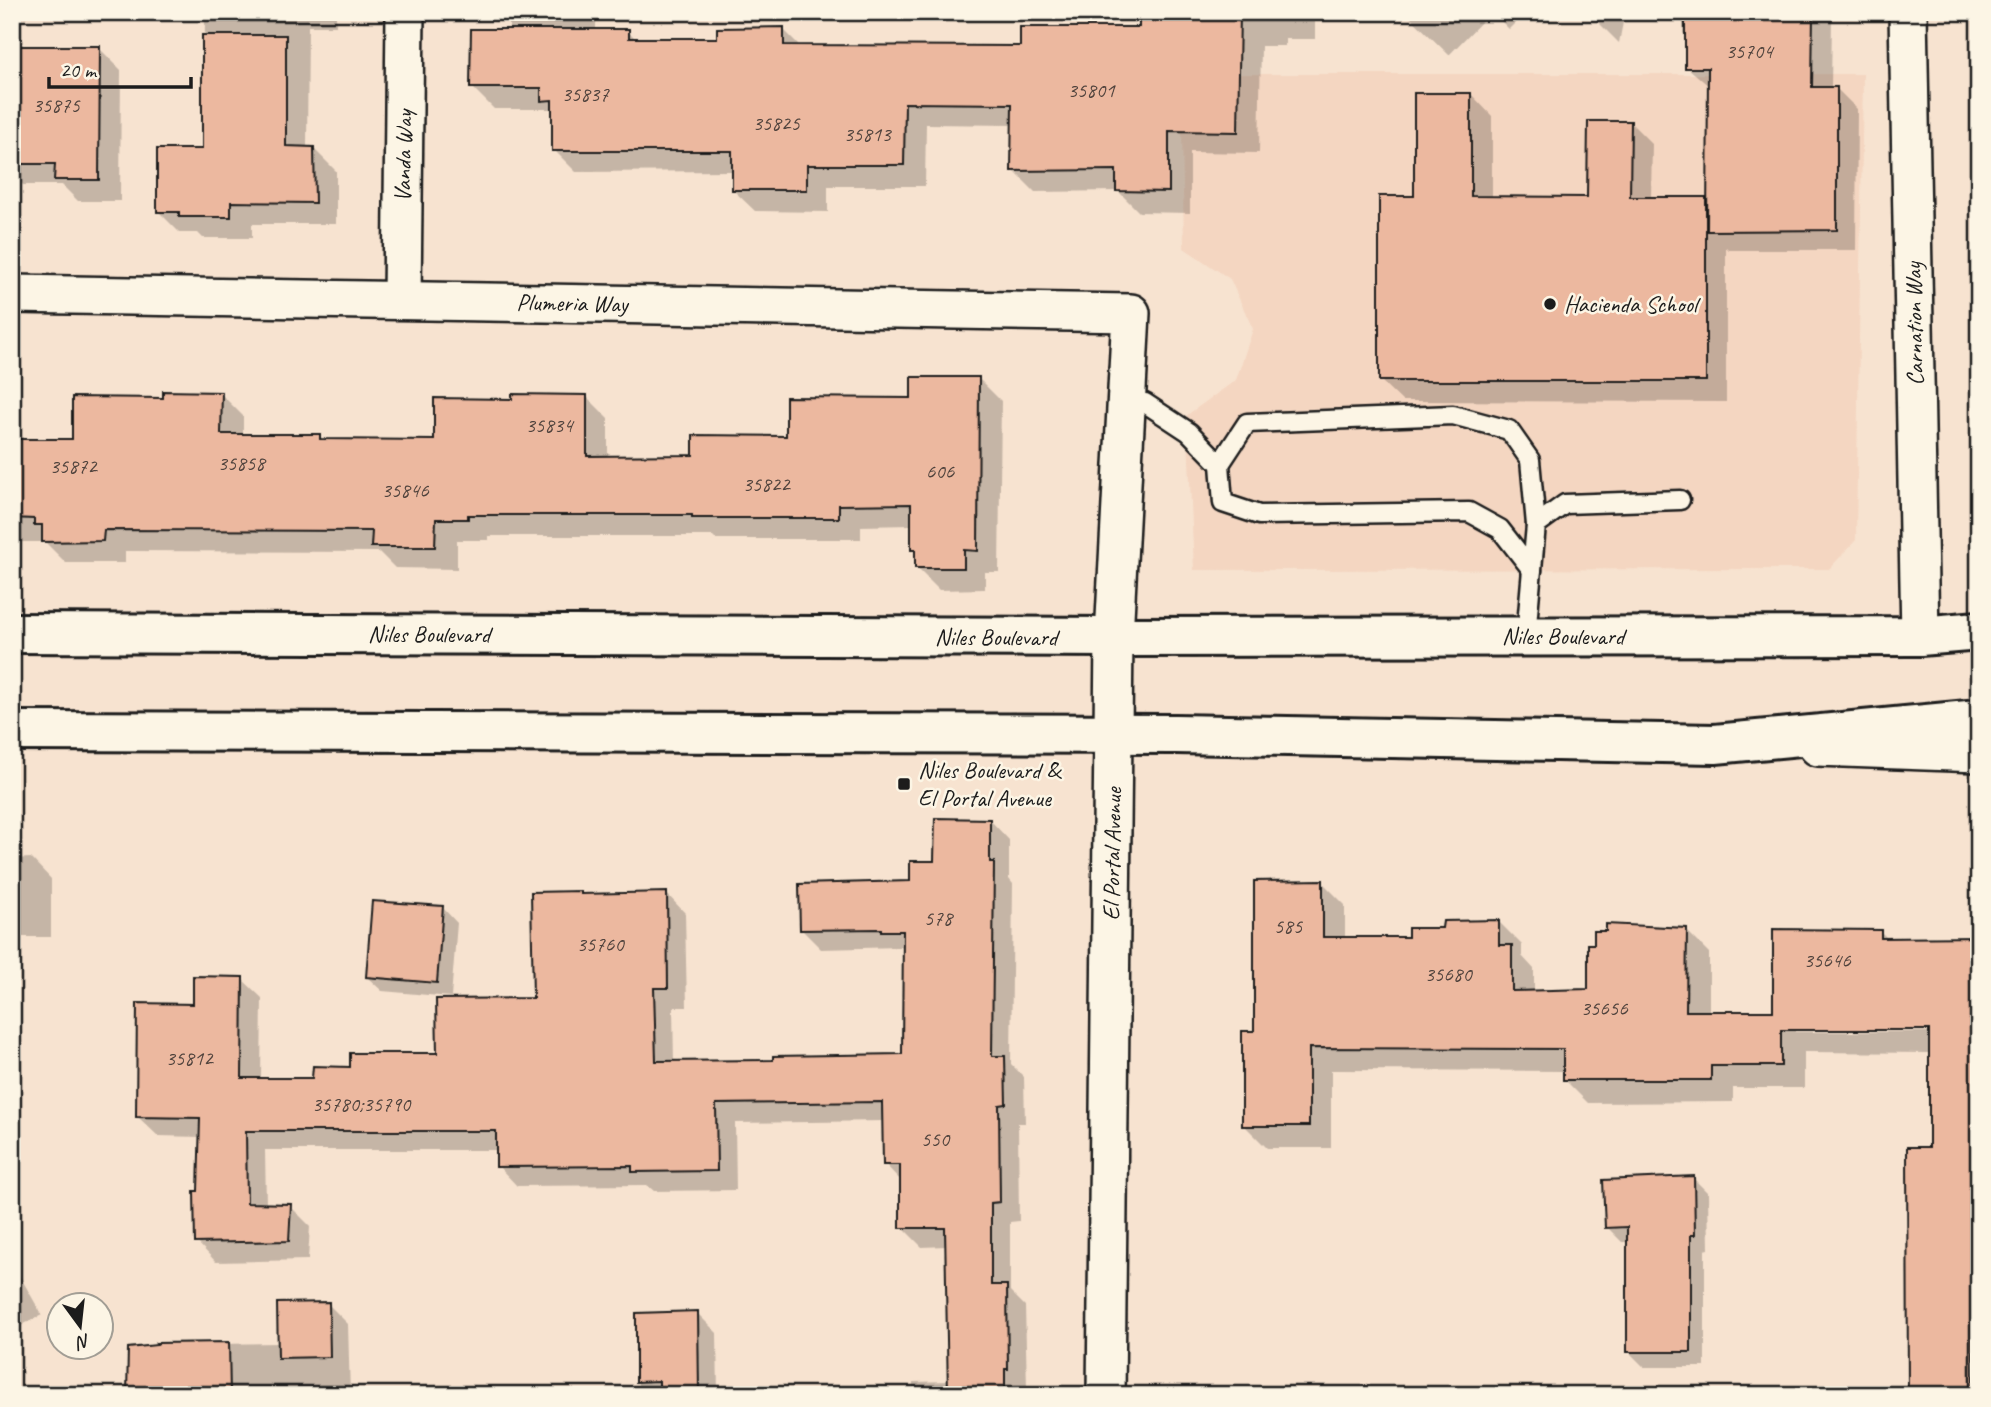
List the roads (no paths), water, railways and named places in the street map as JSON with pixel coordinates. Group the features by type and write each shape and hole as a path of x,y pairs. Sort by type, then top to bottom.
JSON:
{"main road":[{"name":"Niles Boulevard","path":"12,633 1114,637 1920,636 1979,631"},
{"path":"12,731 1113,735 1715,744 1979,719"}],"street":[{"name":"Vanda Way","path":"402,300 405,12"},
{"name":"Carnation Way","path":"1908,12 1920,636"},
{"name":"Plumeria Way","path":"12,294 1131,313"},
{"name":"El Portal Avenue","path":"1106,1395 1114,637 1131,313"},
{"path":"1715,744 1979,753"}],"lane":[{"path":"1126,404 1145,403 1189,432 1220,464"},
{"path":"1526,636 1532,570 1536,525 1530,460 1509,430 1453,415 1247,423 1220,464 1223,503 1259,515 1469,512 1500,529 1532,570"},
{"path":"1536,525 1565,504 1680,500"}],"place":[{"name":"Hacienda School","path":"1550,304"},
{"name":"Niles Boulevard & El Portal Avenue","path":"904,784"}]}
